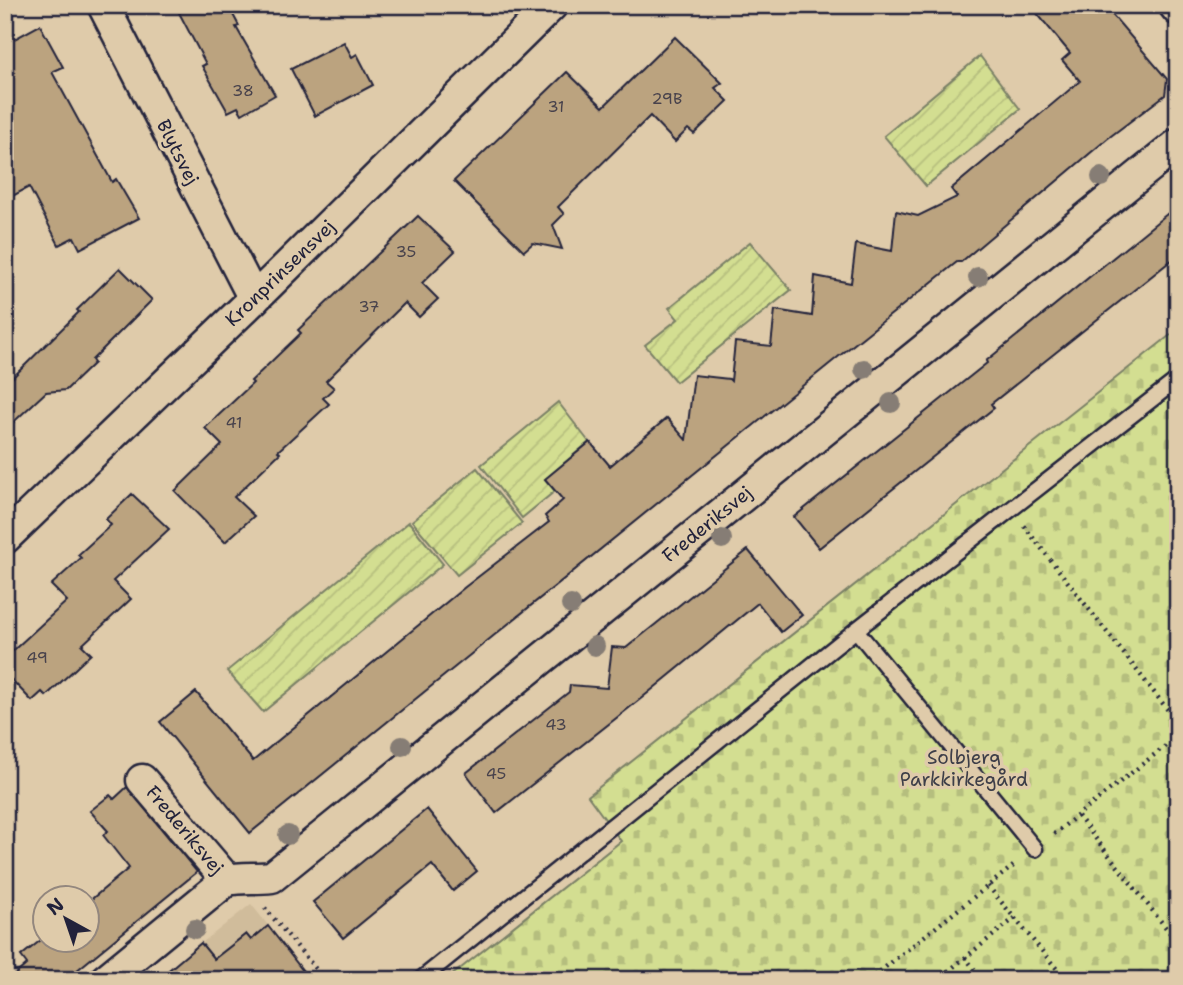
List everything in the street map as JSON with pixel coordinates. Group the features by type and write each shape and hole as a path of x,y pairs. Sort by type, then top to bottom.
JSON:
{"street":[{"name":"Blytsvej","path":"103,5 254,299"},
{"name":"Kronprinsensvej","path":"5,538 254,299 552,5"},
{"path":"1174,5 1178,10"},
{"name":"Frederiksvej","path":"105,980 227,880 272,877 1178,144"},
{"name":"Frederiksvej","path":"142,780 227,880"}],"lane":[{"path":"420,980 856,630 1178,379"},
{"path":"856,630 1035,849"}],"path":[{"path":"1011,509 1178,723"},
{"path":"1077,816 1178,943"},
{"path":"272,877 265,907 325,980"},
{"path":"988,886 1066,980"},
{"path":"937,980 1015,918"},
{"path":"965,957 983,980"}],"shaded area":[{"path":"251,904 312,980 155,980"}],"green space":[{"path":"980,56 1020,109 926,186 884,136"},
{"path":"750,242 791,290 676,382 645,345 678,319 669,308"},
{"name":"Solbjerg Parkkirkegård","path":"1178,329 1178,980 446,980 621,841 588,796"},
{"path":"558,402 589,442 545,479 555,491 522,518 481,465"},
{"path":"477,468 522,523 457,575 412,521"},
{"path":"409,522 443,564 263,712 227,671"}],"building":[{"path":"175,5 228,5 239,26 236,27 275,95 242,114 238,107 228,112 202,66 206,64"},
{"path":"1030,5 1104,5 1167,79 1165,95 1107,139 961,262 957,262 843,353 250,833 160,722 196,692 253,761 465,587 549,522 545,516 563,500 545,479 590,442 610,466 667,418 686,440 694,375 731,381 735,342 771,346 775,310 812,316 815,276 851,283 856,244 892,251 896,211 918,216 957,197 951,189 1080,81 1062,60 1070,53"},
{"path":"40,25 63,67 52,72 112,182 116,179 139,218 80,249 74,237 59,245 29,187 5,200 5,44"},
{"path":"675,37 722,83 715,88 728,101 694,134 688,129 675,142 650,116 558,207 564,214 553,225 562,249 533,243 524,251 454,181 567,72 603,107"},
{"path":"344,42 352,57 357,54 373,85 315,116 291,69"},
{"path":"1178,205 1178,255 991,404 994,408 819,548 794,517 987,363 986,361"},
{"path":"418,216 455,251 422,283 438,299 419,317 405,303 326,381 334,388 323,398 329,404 234,497 254,516 225,542 175,491 222,445 205,428 301,333 298,330"},
{"path":"120,268 152,300 66,390 46,392 5,430 5,385"},
{"path":"132,494 169,529 113,581 131,599 82,645 91,654 46,696 42,692 32,701 5,673 5,658 67,601 51,585 81,558 78,555 111,525 106,519"},
{"path":"748,550 802,615 781,632 758,603 496,813 466,773 569,692 570,685 607,688 612,647 626,648"},
{"path":"127,787 197,872 102,950 102,890 129,868 103,835 108,831 90,811 110,795 114,799"},
{"path":"427,809 477,871 453,891 432,865 343,938 313,902"},
{"path":"268,926 310,980 157,980 201,943 214,959 246,934 251,940"},
{"path":"32,947 32,954 97,954 65,980 9,980 27,964 21,956"}]}
